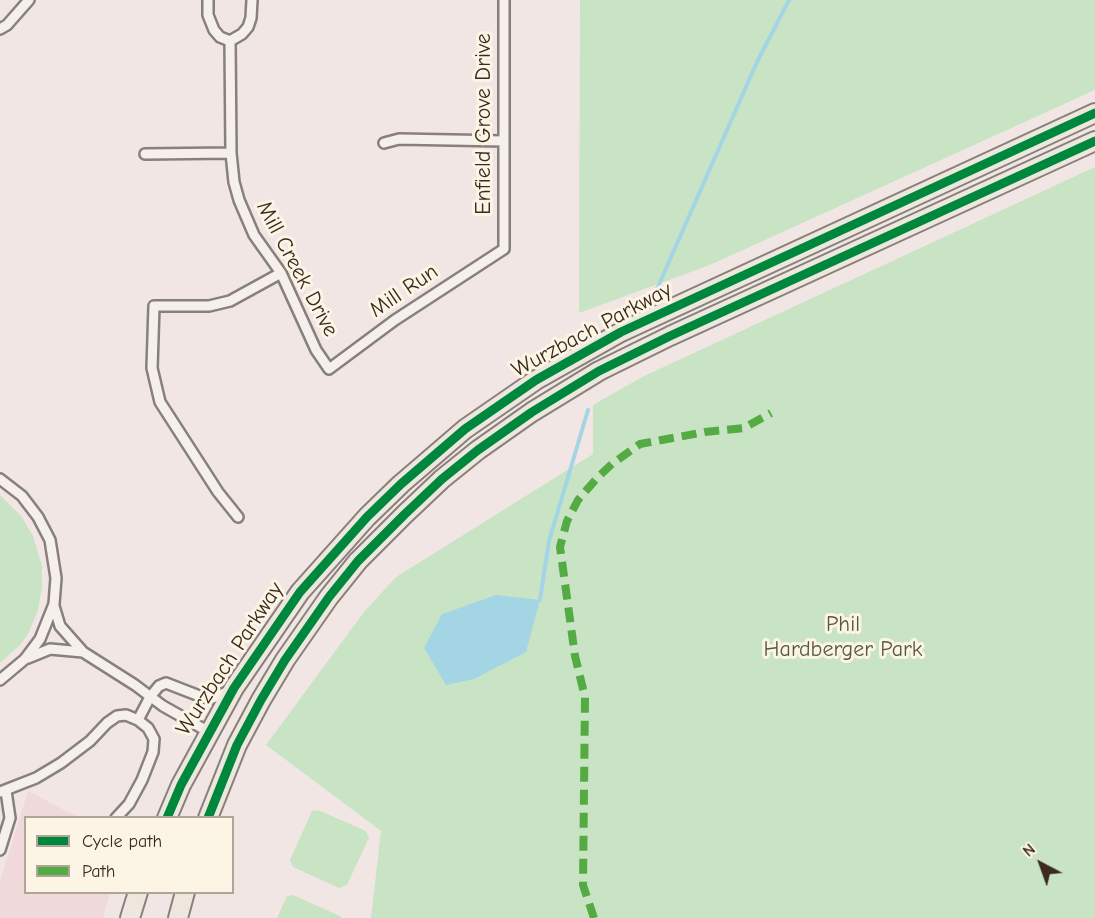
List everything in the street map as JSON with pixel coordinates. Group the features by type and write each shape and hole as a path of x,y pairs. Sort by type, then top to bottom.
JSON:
{"highway":[{"name":"Wurzbach Parkway","path":"168,816 209,732 234,688 300,592 367,517 465,429 536,380 596,345 673,307 1095,113"},
{"name":"Wurzbach Parkway","path":"209,816 237,745 261,700 285,660 329,597 358,561 405,514 442,479 478,450 532,412 599,371 670,336 1095,141"},
{"path":"129,918 137,894"},
{"path":"178,918 184,894"}],"street":[{"path":"0,29 7,25 30,0"},
{"path":"208,0 208,15 214,30 220,37 230,41 242,34 248,27 252,0"},
{"name":"Enfield Grove Drive","path":"504,0 504,249"},
{"name":"Mill Creek Drive","path":"230,41 231,153 234,182 254,235 281,273 316,350 329,369"},
{"path":"384,143 399,140 504,141"},
{"path":"145,154 231,153"},
{"name":"Mill Run","path":"329,369 405,313 504,249"},
{"path":"238,518 218,492 160,402 152,368 154,306 209,306 230,301 281,273"},
{"path":"0,479 31,506 47,534 56,565 54,604 43,633 26,659"},
{"path":"54,604 60,626 83,652 150,697 209,732"},
{"path":"0,680 26,659 50,649 83,652"},
{"path":"138,720 150,697 159,686 166,683 202,697 213,698 234,688"},
{"path":"0,850 10,818 3,792 36,778 61,763 117,716 126,715 144,723 154,739 153,752 129,804 118,816"}],"shaded area":[{"path":"28,791 76,816 24,816 24,894 110,894 103,918 0,918 0,881"}],"green space":[{"path":"580,0 1095,0 1095,90 710,265 579,313"},
{"name":"Phil Hardberger Park","path":"1095,167 1095,918 371,918 381,831 266,745 364,612 396,577 593,454 593,405 642,377"},
{"path":"0,495 22,517 33,536 42,566 42,588 38,610 28,634 21,644 0,663"},
{"path":"318,810 366,831 369,838 347,885 339,888 293,867 290,860 312,811"},
{"path":"293,895 341,918 277,918 287,896"}],"water":[{"path":"496,595 540,600 526,652 474,679 446,685 424,648 442,614"}],"waterway":[{"path":"653,298 757,62 789,0"},
{"path":"540,600 549,541 588,410"}],"marked path":[{"path":"594,918 583,885 585,697 575,656 560,547 567,521 578,500 598,477 640,444 705,432 744,428 771,413"}],"cycle path":[{"path":"168,816 181,785 234,688 300,592 367,517 401,484 465,429 536,380 621,332 1095,113"},
{"path":"209,816 237,745 261,700 285,660 329,597 358,561 405,514 442,479 478,450 532,412 599,371 670,336 1095,141"}]}
